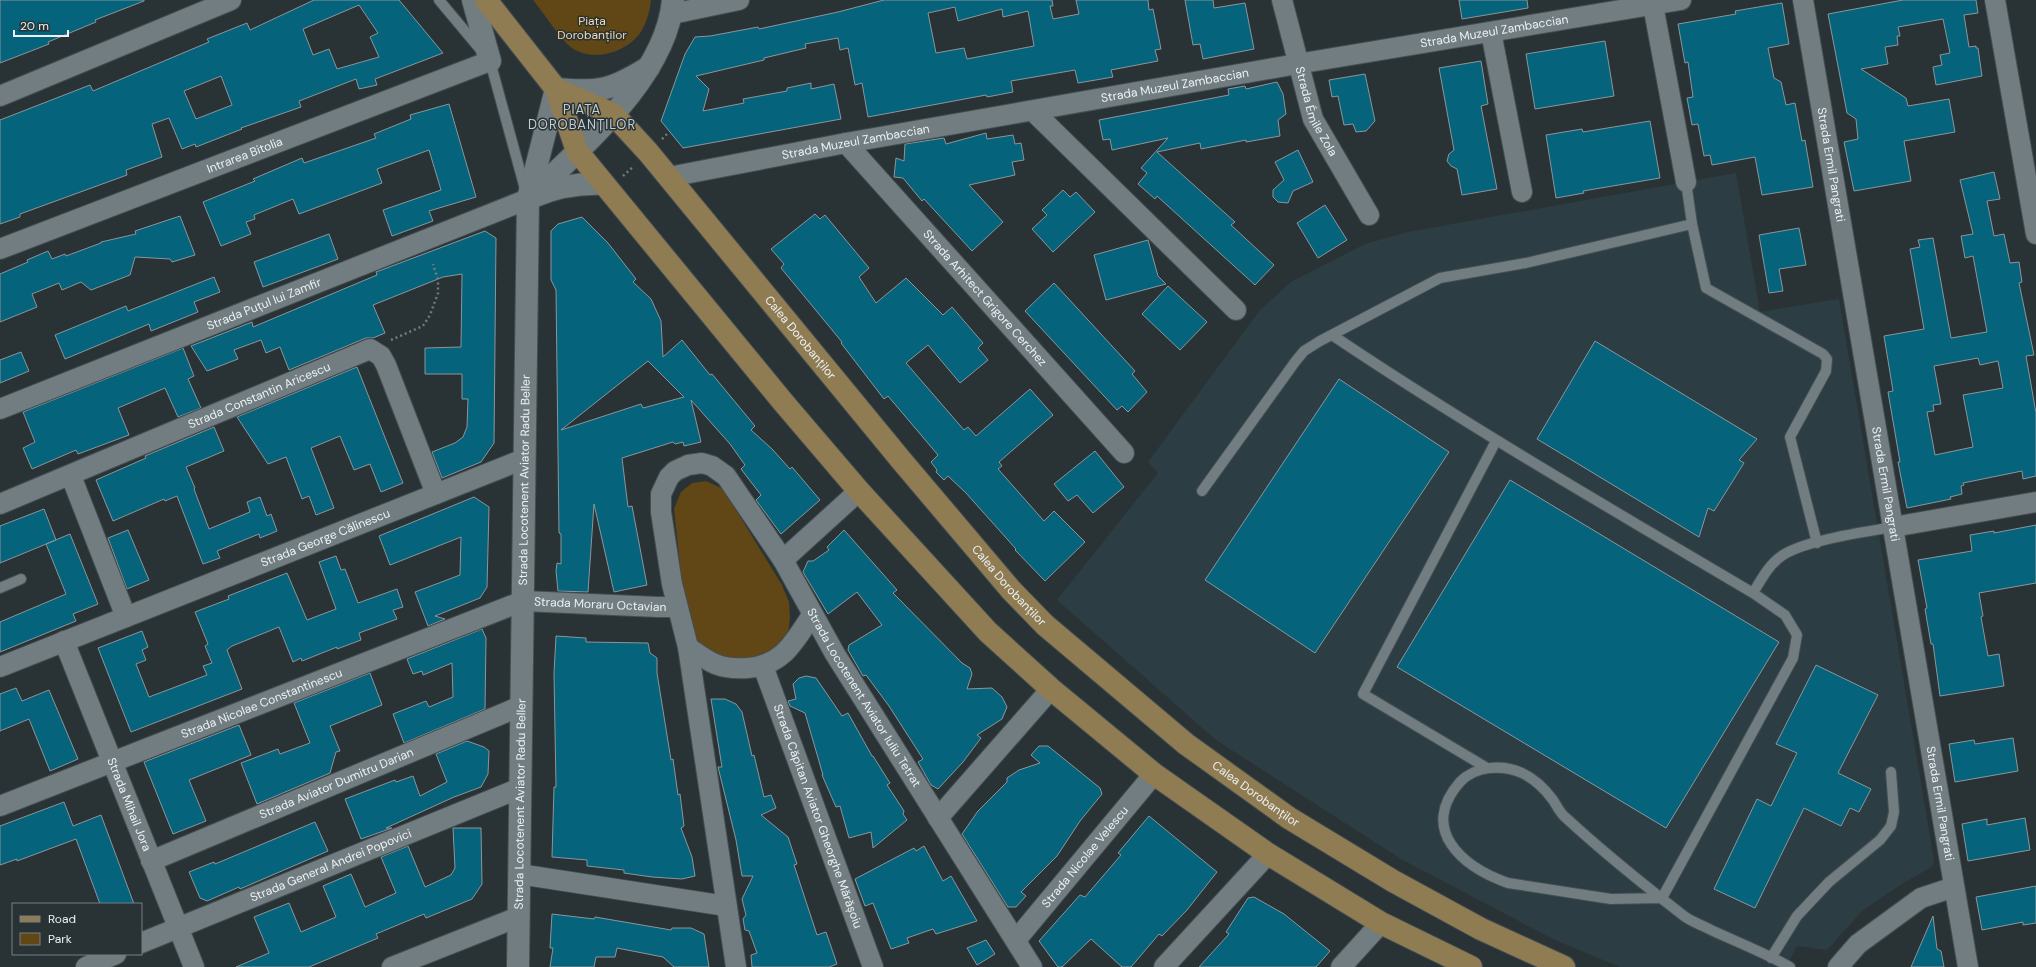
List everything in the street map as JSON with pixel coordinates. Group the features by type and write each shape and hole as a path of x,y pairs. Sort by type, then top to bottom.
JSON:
{"main road":[{"name":"Calea Dorobanților","path":"486,0 556,89 577,151 605,187 783,402 859,491 988,632 1051,689 1154,774 1268,854 1381,924 1471,967"},
{"name":"Calea Dorobanților","path":"556,89 613,114 648,152 901,460 1011,590 1045,625 1186,744 1289,818 1413,892 1480,928 1564,967"}],"street":[{"path":"0,96 232,0"},
{"name":"Strada Locotenent Aviator Radu Beller","path":"473,0 490,61"},
{"path":"528,199 577,151 632,93 662,44 673,7 739,0"},
{"name":"Strada Émile Zola","path":"1282,0 1297,64 1313,119 1369,215"},
{"name":"Strada Muzeul Zambaccian","path":"669,177 846,143 1297,64 1681,0"},
{"name":"Strada Ermil Pangrati","path":"1803,0 1968,967"},
{"path":"1995,0 2036,234"},
{"path":"1653,5 1686,182"},
{"path":"1491,32 1522,192"},
{"name":"Intrarea Bitolia","path":"0,249 490,61"},
{"path":"528,199 556,89 579,91 610,87 623,83 649,67"},
{"path":"1033,111 1236,310"},
{"name":"Strada Arhitect Grigore Cerchez","path":"846,143 1124,453"},
{"path":"528,199 561,187 588,183 605,187"},
{"name":"Strada Locotenent Aviator Radu Beller","path":"518,967 528,199"},
{"name":"Strada Puțul lui Zamfir","path":"0,409 528,199"},
{"path":"370,349 380,356 386,365 436,494"},
{"name":"Strada Constantin Aricescu","path":"0,504 71,476 370,349"},
{"name":"Strada George Călinescu","path":"0,667 524,459"},
{"name":"Strada Locotenent Aviator Iuliu Tetrat","path":"677,607 661,512 661,494 669,477 675,471 688,465 702,463 712,466 726,476 783,560 812,615 1032,967"},
{"path":"71,476 126,617"},
{"path":"783,560 859,491"},
{"path":"1893,527 2036,502"},
{"name":"Strada Moraru Octavian","path":"523,601 677,607"},
{"name":"Strada Nicolae Constantinescu","path":"0,806 523,601"},
{"path":"677,607 688,647 736,967"},
{"path":"688,647 708,662 730,669 763,666 778,658 794,642 812,615"},
{"name":"Strada Mihail Jora","path":"64,641 177,928 194,967"},
{"name":"Strada Căpitan Aviator Gheorghe Mărășoiu","path":"763,666 873,967"},
{"path":"938,818 1051,689"},
{"name":"Strada Aviator Dumitru Darian","path":"151,861 521,706"},
{"name":"Strada Nicolae Velescu","path":"1016,940 1154,774"},
{"name":"Strada General Andrei Popovici","path":"142,944 520,788"},
{"path":"1164,967 1268,854"},
{"path":"519,874 726,906"},
{"path":"1838,967 1858,944 1921,898 1954,887"},
{"path":"392,967 518,917"},
{"path":"1341,967 1381,924"},
{"path":"86,967 114,955"}],"lane":[{"path":"439,0 490,61"},
{"name":"Strada Locotenent Aviator Radu Beller","path":"490,61 528,199"},
{"path":"1686,182 1692,224 1706,288 1822,354 1827,359 1826,372 1790,436 1817,542"},
{"path":"1202,491 1304,351 1332,335 1440,278 1526,263 1692,224"},
{"path":"1332,335 1403,383 1496,441 1753,594 1785,615 1797,635 1793,658 1662,898"},
{"path":"1487,768 1363,694 1496,441"},
{"path":"1753,594 1771,565 1783,555 1817,542 1893,527"},
{"path":"0,588 21,579"},
{"path":"1662,898 1611,899 1508,883 1492,878 1463,860 1450,845 1444,826 1444,810 1450,793 1465,777 1487,768 1504,769 1521,773 1542,786 1564,816 1686,918 1790,967"},
{"path":"1771,958 1797,916 1828,882 1880,840 1891,826 1894,812 1891,772"}],"path":[{"path":"605,187 668,134"},
{"path":"370,349 423,326 430,315 438,293 438,280 433,264"}],"shaded area":[{"path":"1736,173 1760,312 1839,299 1934,860 1932,867 1903,883 1862,911 1827,950 1797,946 1786,967 1620,967 1555,940 1401,859 1216,740 1057,600 1158,473 1148,462 1260,310 1291,282 1365,244 1408,232"}],"green space":[{"name":"Piața Dorobanților","path":"533,0 651,0 645,23 636,38 629,44 610,53 590,55 572,48 557,32"},
{"path":"706,481 723,489 782,585 789,602 790,618 788,634 776,649 762,659 725,663 699,648 685,612 674,509 681,492 692,483"}],"building":[{"path":"0,0 144,1 95,20 96,22 48,42 49,44 0,63"},
{"path":"314,0 399,0 443,53 375,79 377,85 359,89 356,79 299,101 301,107 241,128 242,129 196,147 195,144 182,149 169,118 152,124 162,157 126,170 127,175 20,214 20,217 0,224 0,120 90,85 93,91 209,42 207,39 247,23 250,30","holes":["359,5 378,33 370,37 379,57 337,69 329,49 313,55 303,29","221,76 232,105 196,119 184,91"]},
{"path":"884,0 1052,0 1053,6 1050,6 1053,19 1079,14 1076,0 1148,0 1149,10 1153,9 1161,49 1155,50 1158,61 1111,70 1113,77 1078,83 1075,70 1011,81 1013,92 987,97 986,95 868,117 862,83 855,85 848,48 840,50 838,38 805,44 806,48 764,58 764,60 696,76 709,89 703,111 744,103 743,99 787,91 787,88 811,83 811,89 834,84 841,119 683,148 661,121 685,54 695,37 710,36 758,27 759,29 838,12","holes":["955,7 958,21 1002,9 1003,17 1028,11 1034,46 967,59 964,48 936,53 928,13"]},
{"path":"1185,0 1213,0 1214,8 1245,3 1254,49 1203,59 1200,44 1193,45"},
{"path":"1459,0 1527,0 1528,8 1462,19"},
{"path":"1903,0 1976,0 1978,13 1964,15 1969,47 1976,46 1976,48 1978,48 1982,76 1936,85 1933,67 1942,65 1940,55 1950,53 1943,19 1898,27 1900,36 1897,36 1898,45 1885,47 1888,64 1861,69 1906,98 1908,106 1949,99 1955,132 1904,141 1911,181 1854,191 1844,142 1858,139 1856,119 1847,113 1828,14"},
{"path":"1782,3 1789,44 1768,48 1774,78 1781,82 1786,105 1795,103 1802,141 1805,140 1813,187 1762,195 1755,157 1712,165 1710,155 1704,156 1698,124 1692,125 1687,98 1693,97 1688,62 1685,63 1678,24 1736,14 1735,11"},
{"path":"1605,41 1614,96 1535,109 1526,54"},
{"path":"1481,61 1488,104 1481,106 1497,189 1462,195 1457,169 1451,166 1447,161 1449,154 1454,150 1439,68"},
{"path":"1365,74 1375,121 1366,131 1356,132 1353,124 1344,125 1338,96 1332,97 1329,80"},
{"path":"1277,82 1283,94 1286,114 1278,120 1280,136 1246,142 1246,140 1201,149 1200,143 1157,152 1235,222 1231,225 1274,265 1255,285 1157,196 1155,199 1138,184 1147,173 1141,168 1168,138 1112,150 1110,139 1103,140 1099,120 1229,95 1228,89 1245,86 1246,89"},
{"path":"449,104 476,197 429,211 433,221 392,236 383,210 441,190 429,150 377,169 382,183 299,214 293,199 254,215 255,219 246,222 251,234 221,246 203,202 255,181 253,179 302,158 304,163 376,138 374,134 411,119 410,115"},
{"path":"1650,121 1660,178 1583,191 1584,193 1556,198 1546,135 1582,129 1583,132"},
{"path":"986,133 987,139 1013,135 1015,144 1021,143 1024,160 1012,162 1015,175 969,185 1003,222 972,251 924,199 922,201 903,178 894,177 896,158 904,161 905,144 944,138 946,144"},
{"path":"1298,150 1313,182 1293,191 1288,203 1278,202 1273,197 1273,190 1284,180 1275,162"},
{"path":"1994,172 2000,199 1987,201 1994,236 2004,234 2010,263 2019,262 2022,282 2019,283 2034,355 2026,356 2036,413 2036,476 2023,479 2022,471 1963,483 1964,485 1961,486 1962,494 1950,497 1951,499 1907,508 1898,462 1900,462 1888,392 1893,391 1884,336 1924,329 1910,249 1920,247 1918,240 1933,238 1951,338 1987,332 1973,256 1965,258 1961,236 1973,234 1960,180","holes":["1978,358 1980,365 1998,361 2003,388 1963,395 1973,447 1935,455 1927,412 1934,411 1933,405 1941,404 1934,366"]},
{"path":"1063,190 1070,197 1076,192 1095,212 1053,252 1032,229 1047,215 1042,210"},
{"path":"1325,205 1347,240 1318,258 1297,223"},
{"path":"815,214 820,219 825,215 869,268 859,277 876,303 906,278 943,315 952,307 983,343 978,348 988,360 960,383 928,345 906,363 964,430 968,427 976,436 1030,389 1053,415 999,462 1002,466 998,469 1044,521 1054,511 1085,542 1045,581 1015,550 1016,549 966,493 948,476 944,480 936,472 937,470 931,462 938,455 888,396 884,399 841,343 842,342 781,268 784,264 771,249"},
{"path":"180,216 195,255 172,262 170,259 135,257 130,275 91,290 81,282 62,290 59,283 32,294 37,307 0,322 0,274 28,262 27,260 48,251 52,259 65,254 66,256 101,242 136,234 135,231"},
{"path":"582,217 608,243 636,279 633,282 651,299 661,321 663,357 682,340 710,375 712,374 755,426 751,430 772,449 790,469 792,467 820,500 781,534 756,500 761,495 741,469 745,465 730,444 691,400 701,442 684,446 683,442 675,444 673,442 622,458 628,507 632,506 647,585 614,592 594,504 588,592 558,591 556,571 557,563 561,564 561,534 559,533 556,290 551,280 551,231 558,224","holes":["648,361 684,397 643,408 641,404 561,430"]},
{"path":"1799,228 1806,265 1779,269 1783,291 1769,293 1759,235"},
{"path":"485,231 496,238 494,443 481,462 442,478 432,452 455,443 463,437 467,427 468,399 462,399 462,374 425,374 425,348 461,347 462,274 443,277 373,305 385,333 373,338 366,338 289,370 280,347 266,353 261,340 234,350 238,359 207,371 191,346 252,322 253,327 377,275 376,272"},
{"path":"329,234 338,259 263,287 254,262"},
{"path":"1148,240 1158,276 1166,284 1106,300 1094,255"},
{"path":"214,277 220,292 194,302 198,312 151,331 149,324 65,359 55,335 126,306 128,311"},
{"path":"1054,283 1135,371 1132,374 1147,392 1128,412 1122,406 1117,410 1025,311"},
{"path":"1168,286 1207,322 1180,350 1142,314"},
{"path":"1595,341 1757,439 1739,460 1744,463 1714,511 1708,508 1699,537 1537,439"},
{"path":"183,348 194,376 188,379 201,408 178,417 165,388 118,408 129,435 78,454 76,450 32,469 23,448 35,442 23,412"},
{"path":"21,352 29,371 0,383 0,360"},
{"path":"357,367 403,483 381,492 370,464 354,470 340,436 311,448 334,508 316,515 309,496 302,499 286,457 268,464 237,417"},
{"path":"1339,379 1449,452 1315,653 1205,580"},
{"path":"214,427 224,451 186,467 209,529 250,512 247,502 260,497 267,516 271,514 277,531 260,538 259,534 217,551 220,558 203,564 177,496 165,501 164,499 113,521 96,480 146,458 145,456"},
{"path":"1095,451 1124,487 1093,513 1077,495 1068,501 1054,484"},
{"path":"1510,480 1779,642 1666,828 1397,667"},
{"path":"474,497 489,507 487,587 480,598 435,616 445,619 428,626 415,592 460,575 461,537 390,565 379,536"},
{"path":"44,509 56,540 0,563 0,526"},
{"path":"2036,525 2036,583 1979,593 1983,616 1981,617 1988,656 1999,654 2004,686 1940,696 1933,644 1931,644 1925,609 1927,608 1918,560 1972,551 1970,535 1994,531 1994,533"},
{"path":"128,530 149,580 127,589 108,538"},
{"path":"844,530 897,590 893,593 962,663 970,668 972,674 967,689 992,688 1002,697 1007,707 1002,719 977,735 981,738 963,762 938,789 931,785 918,762 923,759 889,706 866,675 863,676 848,650 849,645 882,625 857,592 828,614 803,572 808,561 813,561 829,550 827,547"},
{"path":"70,534 98,604 73,614 76,621 0,652 0,622 66,594 46,544"},
{"path":"336,556 341,570 345,569 358,603 397,589 403,607 393,610 397,619 359,633 361,640 337,649 337,647 302,661 301,658 293,662 279,627 232,646 227,650 242,689 131,732 98,648 142,631 148,647 142,650 146,660 136,664 149,697 207,675 203,666 212,663 205,646 208,644 195,612 229,599 228,596 287,573 307,620 336,609 319,562"},
{"path":"482,629 486,638 485,709 404,743 393,714 426,701 429,707 453,697 452,663 423,675 422,671 413,674 407,659"},
{"path":"556,636 586,638 586,642 648,643 650,653 657,658 657,673 671,760 673,759 678,795 680,794 684,826 681,828 692,857 695,876 682,879 652,877 624,873 624,870 587,866 587,860 552,857 554,787 556,787 554,673"},
{"path":"1816,665 1878,695 1838,773 1871,789 1859,812 1850,808 1841,826 1804,808 1755,908 1714,889 1757,799 1771,806 1797,753 1776,744"},
{"path":"370,673 382,705 330,726 340,751 336,752 330,773 257,804 241,763 278,749 280,754 310,743 294,703"},
{"path":"806,676 816,678 842,716 848,713 872,756 890,783 887,785 904,811 903,814 907,820 873,848 871,832 849,838 840,806 836,807 822,775 805,713 790,706 788,701 796,699 793,684 799,678"},
{"path":"16,688 22,701 49,690 78,759 50,771 29,719 0,731 0,694"},
{"path":"711,699 725,699 736,704 742,712 752,756 754,755 764,797 771,795 776,808 761,815 788,837 797,864 794,865 817,935 826,932 837,964 829,967 752,967 751,955 757,953 749,931 745,930 743,919 746,915 742,899 753,876 742,876 736,840 718,767 722,767"},
{"path":"239,725 251,755 189,780 206,821 173,834 144,762"},
{"path":"2013,738 2018,771 1955,782 1949,744 1974,740 1975,744"},
{"path":"467,741 484,747 489,751 488,774 481,787 454,797 386,828 392,828 361,839 345,799 395,780 396,782 413,776 420,796 447,782 436,754"},
{"path":"1039,746 1048,746 1100,788 1102,794 1080,821 1057,856 1021,892 1026,896 1016,907 1008,907 962,834 978,811 1007,782 1007,778 1019,770 1040,763 1031,755"},
{"path":"64,802 73,826 101,815 134,903 100,903 76,839 17,861 17,859 0,865 0,826"},
{"path":"1149,816 1217,872 1187,910 1162,936 1159,934 1131,967 1122,967 1091,939 1062,967 1058,967 1039,941 1080,895 1085,897 1121,855 1118,853"},
{"path":"2025,818 2030,850 1968,861 1962,824 1987,819 1987,825"},
{"path":"315,822 328,851 240,889 239,887 207,901 200,898 189,872 214,862 215,864"},
{"path":"453,828 481,828 482,884 472,899 426,918 424,914 376,934 378,938 309,967 236,967 269,953 254,917 289,903 301,932 336,917 323,886 351,874 365,907 396,893 381,857 408,846 425,887 451,875 455,868"},
{"path":"924,846 943,881 951,876 977,921 936,934 933,929 907,938 909,943 891,949 873,903 865,906 855,879 914,848 916,851"},
{"path":"2036,886 2036,923 2023,925 2023,922 1982,930 1976,897"},
{"path":"1254,897 1284,914 1330,951 1316,967 1199,967 1229,934 1226,932 1248,898"},
{"path":"552,914 594,919 595,917 671,930 672,928 691,928 704,934 709,967 674,967 663,957 617,948 615,957 596,957 594,967 550,967 553,948 550,948"},
{"path":"1933,916 1937,949 1941,951 1944,967 1911,967"},
{"path":"986,940 995,954 977,965 967,948"}],"district":[{"name":"PIAȚA DOROBANȚILOR","path":"582,116"}]}
